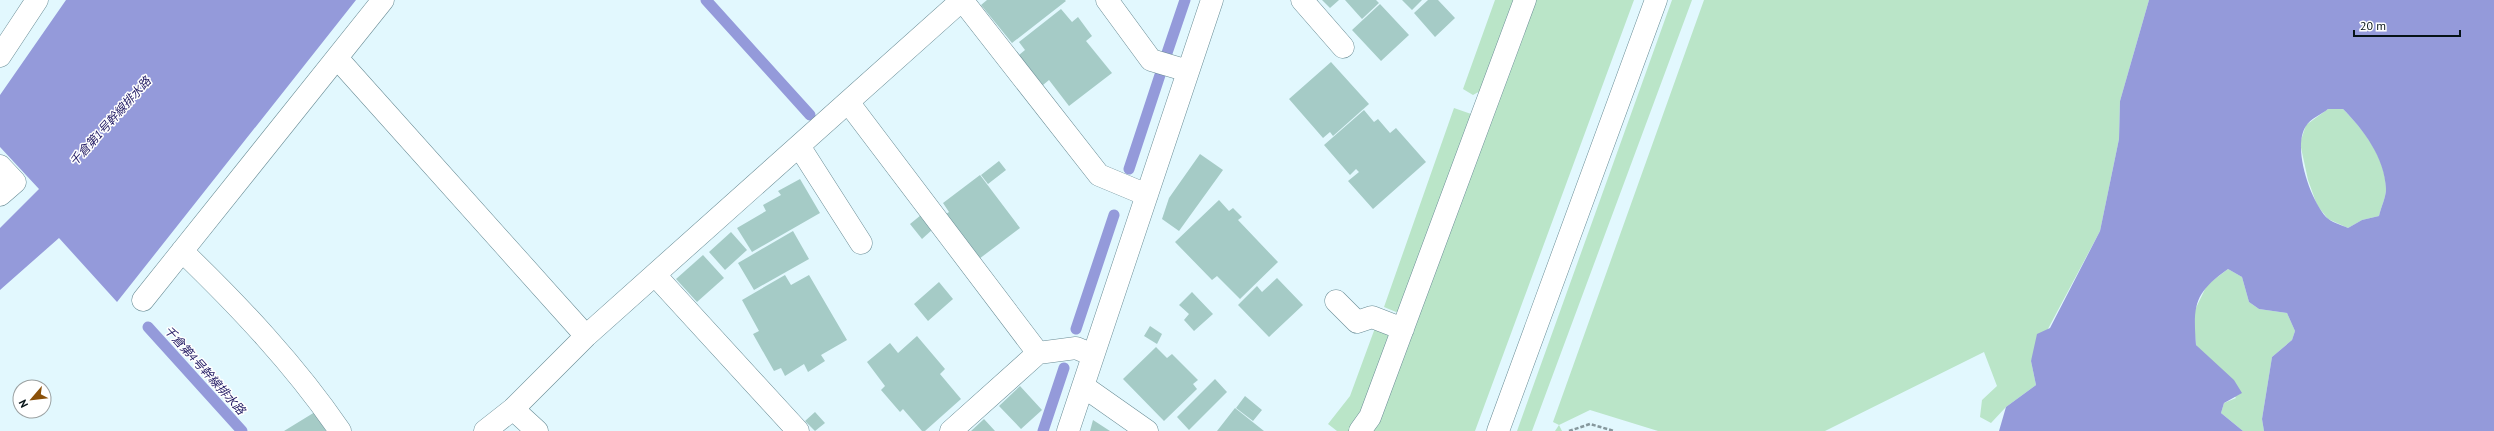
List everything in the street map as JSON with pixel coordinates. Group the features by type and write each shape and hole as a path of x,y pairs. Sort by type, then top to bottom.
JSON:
{"street":[{"path":"0,56 37,0"},
{"path":"143,300 383,0"},
{"path":"485,431 513,409 586,336 962,0 1099,175 1147,195"},
{"path":"1107,0 1151,60 1188,71"},
{"path":"1068,431 1212,0"},
{"path":"1302,0 1343,47"},
{"path":"1360,431 1370,417 1524,0"},
{"path":"1498,431 1656,0"},
{"path":"337,58 586,336"},
{"path":"848,102 1038,353"},
{"path":"799,146 861,243"},
{"path":"0,166 15,182 0,195"},
{"path":"182,251 236,303 321,402 340,431"},
{"path":"655,275 798,431"},
{"path":"1336,301 1357,322 1372,318 1403,329"},
{"path":"951,431 1038,353 1076,348 1093,355"},
{"path":"1082,386 1146,431"},
{"path":"513,409 537,431"}],"path":[{"path":"1569,431 1590,424 1614,431"}],"green space":[{"path":"1495,0 1515,0 1482,90 1473,95 1463,89"},
{"path":"1533,0 1634,0 1475,431 1372,431"},
{"path":"1672,0 1692,0 1532,431 1517,431"},
{"path":"1704,0 2149,0 2120,101 2119,139 2100,231 2031,361 2036,385 2006,407 1991,423 1980,417 1982,400 1997,386 1984,352 1825,431 1658,431 1590,410 1559,425 1553,422"},
{"path":"1454,108 1474,115 1401,311 1396,312 1384,307"},
{"path":"2328,109 2343,109 2358,126 2378,155 2385,177 2386,192 2379,216 2362,220 2348,228 2328,219 2317,205 2308,180 2300,143 2306,125"},
{"path":"2228,269 2242,277 2249,302 2259,309 2287,313 2295,331 2292,340 2272,357 2262,419 2264,431 2243,431 2221,413 2224,403 2236,398 2196,345 2193,314 2207,285"},
{"path":"1375,328 1393,336 1363,413 1350,431 1337,431 1328,424 1350,396"},
{"path":"1559,425 1562,431 1555,431"}],"water":[{"name":"千倉第1号幹線排水路","path":"66,0 356,0 117,302 59,238 0,290 0,228 39,189 0,147 0,95"},
{"path":"2149,0 2494,0 2494,431 2264,431 2262,419 2272,357 2292,340 2295,331 2287,313 2259,309 2249,302 2242,277 2228,269 2208,285 2198,301 2195,320 2196,345 2234,380 2242,393 2224,403 2221,413 2243,431 1999,431 2006,407 2036,385 2031,361 2037,334 2050,328 2100,231 2119,139 2120,101","holes":["2328,109 2343,109 2372,145 2382,166 2386,189 2379,216 2362,220 2348,228 2328,219 2320,209 2314,198 2305,173 2301,147 2302,135 2310,121"]}],"building":[{"path":"987,0 1066,1 1012,43 981,5"},
{"path":"1322,0 1339,0 1330,8"},
{"path":"1345,0 1376,0 1379,3 1362,19"},
{"path":"1402,0 1422,0 1412,10"},
{"path":"1428,0 1438,0 1455,18 1435,37 1414,13"},
{"path":"1380,4 1409,35 1381,61 1352,30"},
{"path":"1061,9 1072,22 1078,17 1092,36 1086,41 1112,73 1069,106 1049,80 1043,85 1019,55 1025,50 1019,42"},
{"path":"1331,62 1369,104 1333,136 1330,132 1323,138 1289,99"},
{"path":"1364,110 1374,122 1378,119 1390,133 1396,128 1426,162 1373,209 1348,181 1359,172 1356,169 1350,175 1324,145"},
{"path":"1200,154 1223,170 1179,231 1162,219 1169,198"},
{"path":"999,161 1006,170 988,184 981,175"},
{"path":"980,175 1020,228 979,259 946,214 949,212 943,203"},
{"path":"800,179 820,213 752,252 737,228 766,211 763,205 781,195 778,191"},
{"path":"1219,200 1229,211 1233,208 1242,217 1238,220 1278,262 1240,299 1217,276 1212,280 1175,242"},
{"path":"921,215 933,229 922,239 910,224"},
{"path":"793,231 809,259 754,290 738,263"},
{"path":"731,232 747,250 725,270 709,252"},
{"path":"703,255 724,278 697,302 676,279"},
{"path":"785,275 791,285 809,275 847,340 821,355 825,361 808,372 804,364 785,376 781,368 774,371 753,334 759,331 742,300"},
{"path":"1277,278 1303,305 1269,337 1238,305 1257,286 1262,292"},
{"path":"939,282 953,299 928,321 914,304"},
{"path":"1192,292 1213,314 1194,331 1184,320 1189,314 1179,305"},
{"path":"1150,326 1162,334 1157,344 1144,336"},
{"path":"917,336 945,369 940,374 961,399 925,431 922,431 903,409 900,412 881,390 885,386 867,362 890,343 898,353"},
{"path":"1156,347 1167,358 1172,354 1198,380 1193,384 1197,389 1164,421 1123,379"},
{"path":"1215,379 1227,392 1189,430 1177,417"},
{"path":"1020,386 1042,410 1021,429 999,406"},
{"path":"1245,396 1262,410 1253,421 1236,408"},
{"path":"1235,408 1264,431 1217,431"},
{"path":"315,412 326,431 284,431"},
{"path":"815,412 825,423 815,431 805,421"},
{"path":"984,419 995,431 971,431"},
{"path":"1093,420 1110,431 1090,431"}],"waterway":[{"path":"706,0 810,115"},
{"path":"1167,53 1185,0"},
{"path":"1129,169 1160,75"},
{"path":"1076,329 1114,215"},
{"name":"千倉第4号幹線排水路","path":"148,327 242,431"},
{"path":"1043,431 1064,368"}]}
